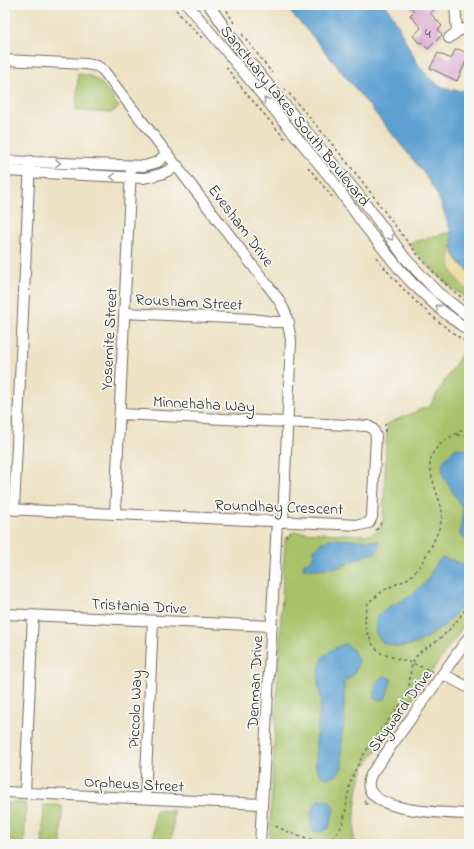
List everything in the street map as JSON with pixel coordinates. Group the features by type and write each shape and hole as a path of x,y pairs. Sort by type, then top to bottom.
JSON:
{"street":[{"name":"Sanctuary Lakes South Boulevard","path":"188,5 333,181 364,225 412,283 441,310 469,331"},
{"name":"Sanctuary Lakes South Boulevard","path":"209,5 226,31 258,73 312,137 376,217 399,251 449,302 469,317"},
{"path":"455,5 453,34 468,28"},
{"name":"Evesham Drive","path":"5,60 86,64 100,68 106,72 275,293 288,318 291,340 280,521"},
{"path":"5,161 144,166 153,165 167,153"},
{"path":"10,509 30,161"},
{"name":"Yosemite Street","path":"115,514 131,166"},
{"path":"5,171 152,177 178,166"},
{"name":"Sanctuary Lakes South Boulevard","path":"364,225 376,217"},
{"name":"Rousham Street","path":"124,313 252,319 274,322 288,318"},
{"name":"Minnehaha Way","path":"120,414 287,422"},
{"name":"Roundhay Crescent","path":"10,509 360,525 369,523 373,514 376,448 375,433 373,429 368,426 287,422"},
{"name":"Denman Drive","path":"260,844 272,626 280,521"},
{"name":"Tristania Drive","path":"5,614 272,626"},
{"path":"25,793 33,615"},
{"name":"Piccolo Way","path":"145,798 153,621"},
{"name":"Skyward Drive","path":"469,637 370,777 368,783 370,791 374,796 380,800 403,808 416,811 469,814"},
{"path":"443,674 469,688"},
{"name":"Orpheus Street","path":"5,792 262,804"}],"path":[{"path":"172,5 203,39"},
{"path":"224,5 235,24"},
{"path":"242,34 273,74"},
{"path":"223,64 288,142"},
{"path":"281,84 341,155 413,250 444,283 469,303"},
{"path":"308,167 335,201"},
{"path":"376,257 394,279 423,309 469,344"},
{"path":"385,424 385,436"},
{"path":"443,674 438,674 412,663 382,654 373,645 366,630 365,620 368,602 387,589 412,576 428,553 441,524 442,513 430,470 432,454 442,442 469,426"},
{"path":"457,434 469,436"},
{"path":"372,532 378,529 382,519"},
{"path":"284,538 293,530"},
{"path":"270,824 316,842 328,843 336,835 342,826 347,808 350,783 361,759 406,697 409,690 412,663 419,653 434,643 455,624 469,604"}],"green space":[{"path":"78,74 86,75 98,80 119,107 111,113 76,111"},
{"path":"41,168 105,169 119,172"},
{"path":"451,232 454,255 469,272 469,301 437,274 409,243"},
{"path":"468,343 469,618 364,768 358,786 354,844 269,844 285,539 294,532 366,535 373,534 378,530 383,520 387,424 426,407 428,409"},
{"path":"7,803 26,803 24,844 5,844"},
{"path":"44,805 62,805 61,844 42,844"},
{"path":"155,810 174,811 172,844 153,844"}],"sand":[{"path":"452,244 455,257 469,272 469,292 458,281 452,271 450,259"}],"water":[{"path":"284,5 386,5 417,62 426,75 438,84 452,90 469,90 469,272 454,255 451,232 443,209 437,194 423,172 314,38"},
{"path":"456,448 469,450 469,541 460,536 463,508 444,478 442,464 448,455"},
{"path":"329,539 379,541 379,549 375,553 340,567 303,569 304,563 308,563 313,557 315,548"},
{"path":"442,558 452,560 469,568 469,595 454,616 444,626 416,644 399,647 383,643 376,634 375,627 378,616 391,606 411,596 427,581 436,563"},
{"path":"345,644 353,650 359,662 354,674 344,682 344,724 341,741 342,767 336,776 325,778 320,774 316,767 316,741 321,698 318,684 319,669 323,657 333,649"},
{"path":"384,676 392,679 385,699 380,700 375,698 375,688 377,682"},
{"path":"321,799 330,801 334,809 329,828 321,832 313,831 311,813 314,805"}],"building":[{"path":"408,5 421,5 423,7 436,8 430,13 442,26 438,30 442,35 428,49 421,42 419,43 413,36 421,28 410,15 414,11"},
{"path":"458,49 469,55 457,81 430,68 438,53 451,59 455,50"}]}
